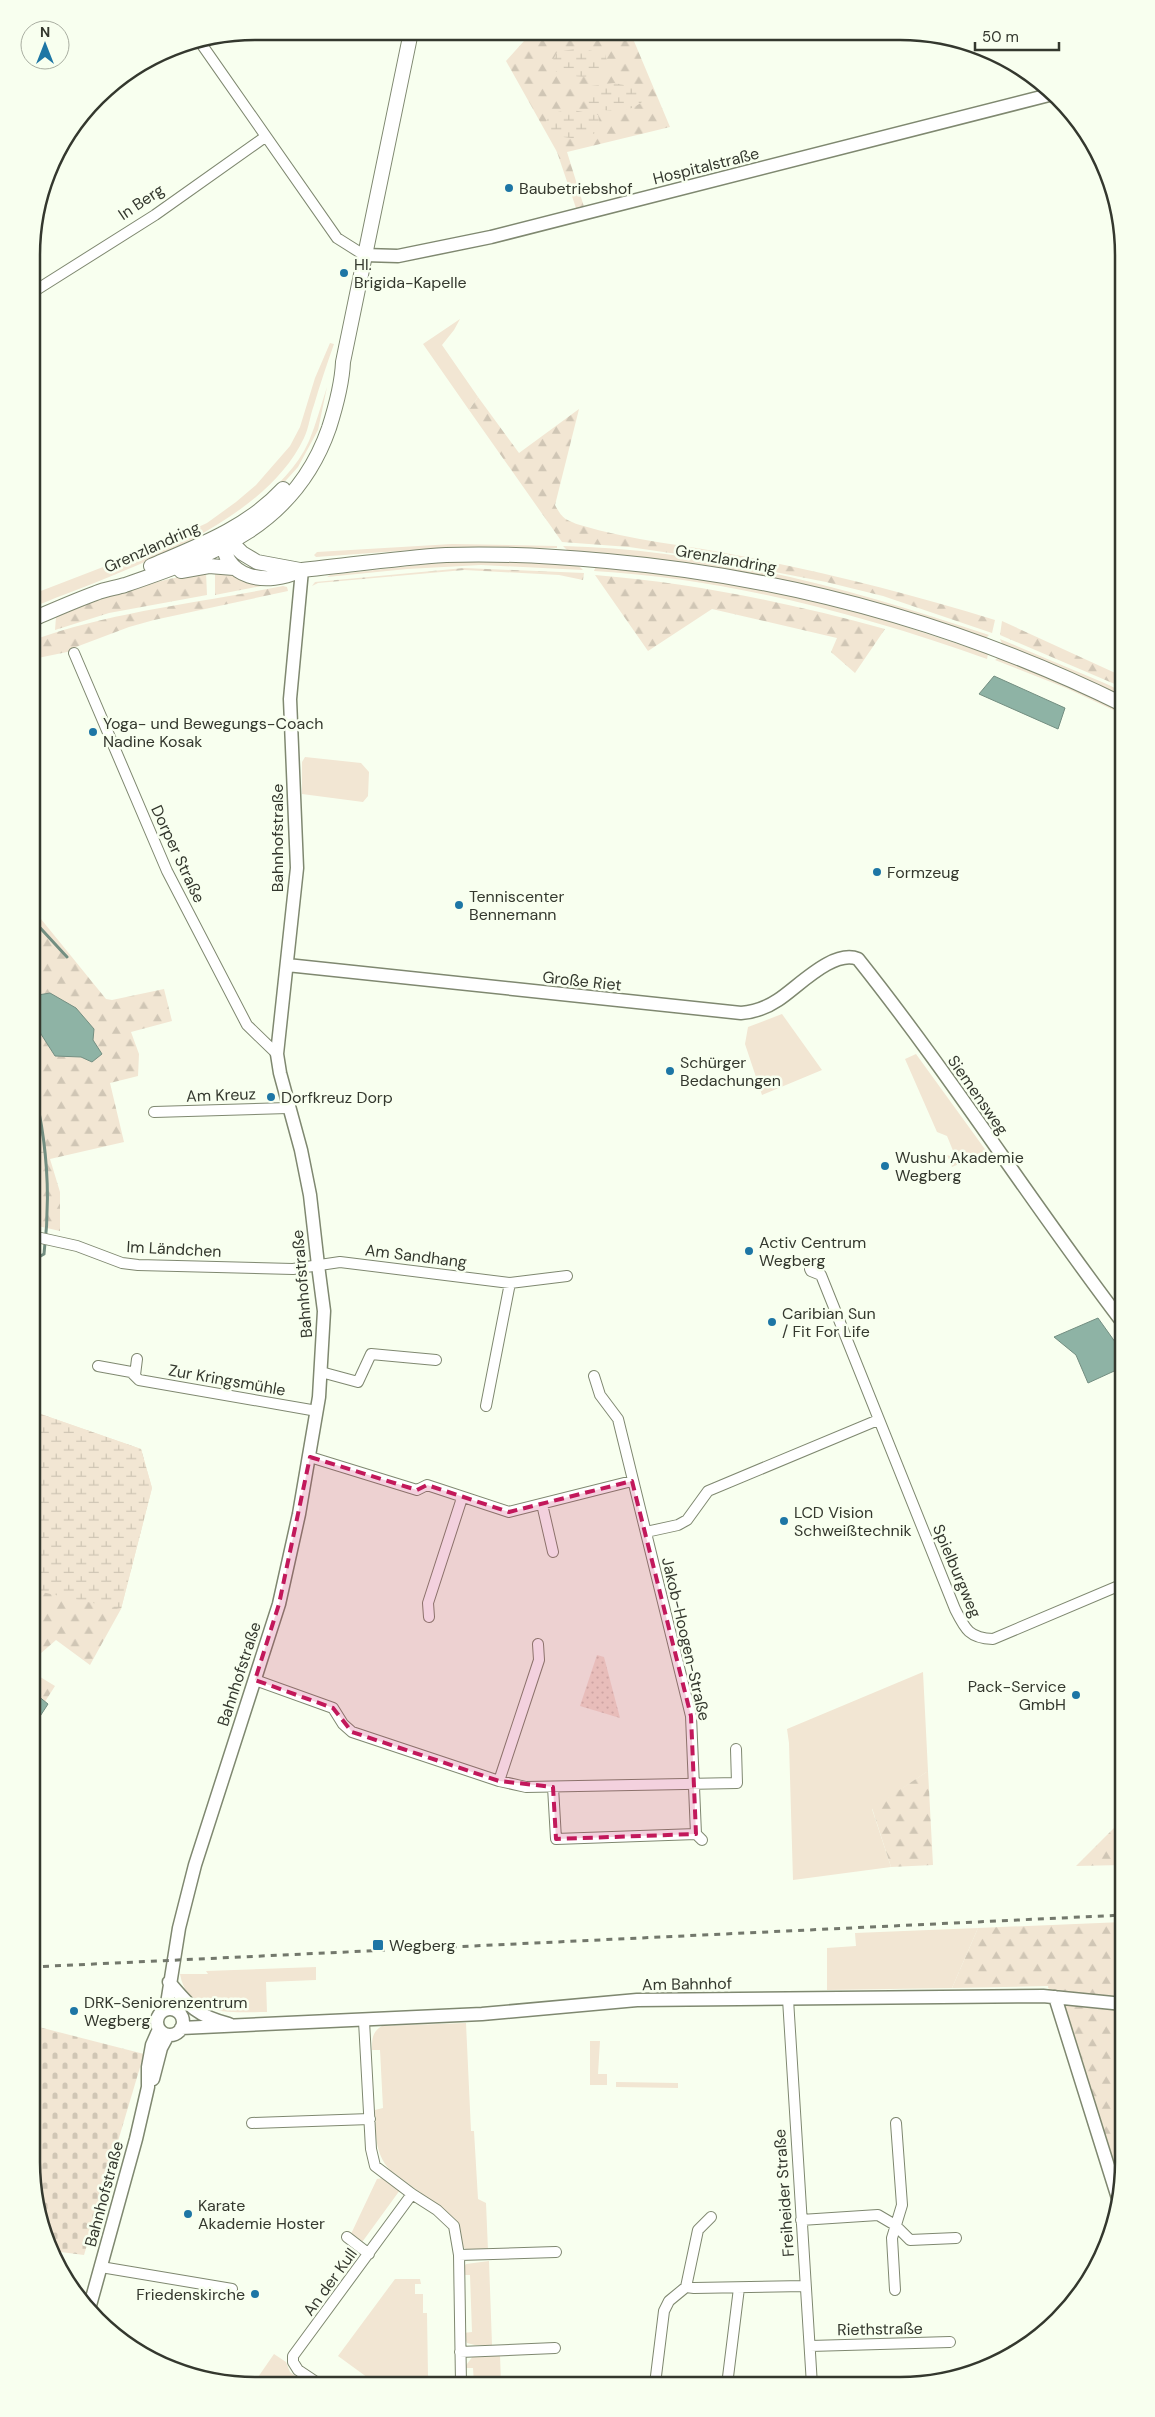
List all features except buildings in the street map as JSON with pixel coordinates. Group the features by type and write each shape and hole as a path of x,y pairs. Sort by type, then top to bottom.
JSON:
{"main road":[{"path":"226,541 251,531 276,510 302,482 321,450 334,412 342,378 343,362 364,255 409,40"},
{"name":"Grenzlandring","path":"226,541 228,562 234,568 250,576 268,578 291,575 302,570"},
{"name":"Grenzlandring","path":"226,541 257,562 302,570 446,555 516,554 658,566 713,574 834,598 936,628 1023,660 1115,701"},
{"name":"Grenzlandring","path":"40,616 97,592 148,576 226,541"},
{"name":"Grenzlandring","path":"97,592 110,584 226,541"},
{"path":"148,576 209,566 234,568"}],"street":[{"path":"203,46 337,238 364,255"},
{"name":"Hospitalstraße","path":"364,255 398,256 492,237 1045,96"},
{"name":"In Berg","path":"40,288 155,215 265,137"},
{"name":"Bahnhofstraße","path":"91,2302 125,2182 148,2087 154,2077 161,2048 164,2032 158,2018 166,2010 179,1928 195,1865 278,1604 310,1457 317,1411 324,1311 310,1195 301,1150 288,1108 277,1054 297,868 290,699 302,570"},
{"name":"Dorper Straße","path":"74,653 172,879 247,1025 277,1054"},
{"name":"Große Riet","path":"286,965 741,1013 762,1009 777,1001 834,960 850,956 858,959"},
{"name":"Siemensweg","path":"858,959 1115,1311"},
{"name":"Am Kreuz","path":"154,1112 288,1108"},
{"name":"Im Ländchen","path":"40,1238 55,1240 122,1263 138,1265 294,1269 318,1265"},
{"name":"Am Sandhang","path":"318,1265 340,1262 510,1283 567,1276"},
{"name":"Spielburgweg","path":"810,1269 821,1275 955,1609 966,1630 978,1638 993,1639 1115,1587"},
{"path":"486,1406 510,1283"},
{"path":"321,1372 358,1382 371,1354 436,1360"},
{"path":"134,1375 137,1359"},
{"name":"Zur Kringsmühle","path":"98,1366 131,1372 139,1380 317,1411"},
{"name":"Jakob-Hoogen-Straße","path":"553,1787 556,1840 699,1837 693,1784 691,1716 618,1419 600,1395 594,1376"},
{"path":"646,1532 678,1525 687,1520 708,1491 878,1420"},
{"path":"310,1457 418,1490 427,1485 462,1498 510,1512 632,1481"},
{"path":"429,1616 428,1603 462,1498"},
{"path":"542,1504 553,1552"},
{"path":"499,1781 539,1660 538,1644"},
{"path":"255,1680 333,1708 343,1724 352,1732 499,1781 526,1787 737,1782 736,1749"},
{"name":"Am Bahnhof","path":"169,1982 184,2000 203,2017 251,2026"},
{"path":"1055,1998 1114,2185"},
{"name":"Am Bahnhof","path":"182,2023 229,2028 482,2014 637,2000 1055,1998 1115,2003"},
{"name":"Freiheider Straße","path":"788,1999 812,2377"},
{"path":"164,2032 176,2034 182,2023 174,2009 166,2010"},
{"path":"364,2021 371,2150 375,2166 437,2210 454,2226 459,2255 461,2377"},
{"path":"252,2123 370,2119"},
{"path":"895,2290 892,2238 902,2205 896,2123"},
{"name":"An der Kull","path":"308,2377 298,2370 293,2362 294,2356 412,2194"},
{"path":"801,2220 878,2215 895,2226 910,2240 956,2238"},
{"path":"656,2377 664,2311 669,2301 686,2287 698,2230 711,2217"},
{"path":"347,2237 369,2254"},
{"path":"459,2255 556,2252"},
{"path":"101,2266 232,2289"},
{"path":"686,2287 805,2286"},
{"path":"728,2377 739,2288"},
{"name":"Riethstraße","path":"810,2346 950,2342"},
{"path":"460,2352 555,2348"}],"highlighted area":[{"path":"310,1457 417,1490 427,1485 509,1512 632,1481 691,1716 696,1834 556,1839 553,1787 499,1781 352,1732 333,1708 255,1680 279,1604"}],"green space":[{"path":"634,40 670,127 567,152 585,210 577,211 557,152 506,61 524,41"},
{"path":"580,48 605,54 609,68 596,75 583,77 555,71 553,60 557,52"},
{"path":"614,83 639,88 642,102 623,111 603,110 589,106 587,95 591,86"},
{"path":"573,110 598,115 601,129 582,138 562,137 548,133 546,122 550,113"},
{"path":"460,319 442,345 478,397 469,410 423,344"},
{"path":"330,343 334,344 304,438 284,469 256,497 222,521 185,543 145,562 40,604 40,591 155,547 207,523 236,502 256,485 290,446 300,427 315,378"},
{"path":"327,387 318,430 298,467 270,498 236,519 287,475 303,453 309,441"},
{"path":"478,397 519,453 579,409 555,505 562,516 571,522 620,535 773,563 901,593 995,620 992,633 883,596 826,582 698,557 629,547 562,542 469,410"},
{"path":"452,544 557,546 557,548 427,549 316,557 314,555 317,552"},
{"path":"563,546 671,555 779,574 886,602 989,635 985,639 883,606 780,580 675,562 569,552"},
{"path":"485,560 577,564 583,570 481,565 407,569 327,577 330,575 428,564"},
{"path":"596,566 747,586 864,613 988,654 987,659 891,627 794,601 694,582 594,571"},
{"path":"464,568 584,573 583,580 559,575 464,570 318,583 312,586 315,582"},
{"path":"206,572 207,595 109,613 55,630 56,617 93,602 148,584"},
{"path":"215,574 230,575 272,584 215,595"},
{"path":"595,575 669,583 742,595 885,629 855,673 831,652 837,638 712,609 648,651"},
{"path":"283,586 287,587 288,591 154,620 129,627 76,647 72,651 40,658 40,638 64,630 157,608"},
{"path":"1002,621 1115,673 1115,684 1000,635"},
{"path":"1000,639 1109,685 1115,688 1115,695 1003,646"},
{"path":"999,657 1115,708 1115,711 1066,688 995,660"},
{"path":"305,757 361,763 369,772 368,796 363,802 302,794 302,762"},
{"path":"40,918 106,999 112,1000 164,989 172,1021 131,1032 139,1054 138,1076 110,1083 124,1142 50,1159 60,1192 60,1231 40,1226 40,1033 55,1056 81,1057 92,1062 50,993 40,995"},
{"path":"782,1014 822,1070 762,1095 745,1044 748,1027"},
{"path":"916,1054 987,1152 952,1167 947,1155 956,1158 947,1136 937,1132 905,1059"},
{"path":"40,1116 45,1156 40,1156"},
{"path":"40,1414 141,1449 152,1488 121,1609 90,1665 56,1640 40,1654"},
{"path":"40,1414 141,1449 152,1488 121,1609 40,1592"},
{"path":"597,1655 604,1657 620,1718 580,1706"},
{"path":"923,1672 928,1771 872,1809 891,1867 793,1880 787,1729"},
{"path":"40,1677 55,1686 40,1709"},
{"path":"928,1771 933,1865 891,1867 872,1808"},
{"path":"1115,1827 1115,1865 1076,1866"},
{"path":"1115,1922 1115,2176 1111,2201 1050,2000 1048,1986 952,1988 978,1928"},
{"path":"978,1928 952,1988 827,1990 827,1948 856,1946 855,1933"},
{"path":"316,1967 316,1980 266,1982 267,2012 227,2012 214,2010 202,2005 192,1999 185,1988 180,1974 208,1974 206,1971"},
{"path":"466,2023 471,2131 474,2131 478,2199 486,2203 488,2250 476,2251 468,2250 462,2244 454,2218 390,2170 381,2157 376,2134 375,2110 383,2108 380,2050 372,2050 374,2033 382,2026"},
{"path":"40,2027 144,2054 84,2255 60,2252 51,2231 44,2204 40,2176"},
{"path":"590,2041 600,2041 598,2074 607,2074 607,2085 590,2085"},
{"path":"616,2082 678,2083 678,2088 616,2087"},
{"path":"383,2178 400,2190 360,2245 350,2236 377,2179"},
{"path":"489,2261 492,2345 475,2345 467,2343 463,2333 472,2332 470,2275 462,2275 462,2270 466,2264"},
{"path":"395,2279 420,2279 421,2284 415,2284 415,2294 423,2294 423,2313 427,2313 428,2377 367,2377 338,2356"},
{"path":"274,2354 286,2362 290,2372 297,2377 264,2376 258,2377"},
{"path":"500,2355 501,2377 474,2377 473,2368 464,2368 473,2356"}],"shaded area":[{"path":"994,676 1065,708 1058,729 979,694"},
{"path":"50,993 76,1008 94,1029 93,1040 102,1054 92,1062 81,1057 55,1056 40,1033 40,995"},
{"path":"1098,1318 1115,1342 1115,1371 1088,1383 1076,1355 1054,1337"},
{"path":"40,1698 48,1704 40,1716"}],"waterway":[{"path":"40,928 67,957"},
{"path":"40,1119 46,1168 47,1211 44,1254 40,1256"}],"railway":[{"path":"40,1967 1115,1915"}],"place":[{"name":"Baubetriebshof","path":"509,188"},
{"name":"Hl. Brigida-Kapelle","path":"344,273"},
{"name":"Yoga- und Bewegungs-Coach Nadine Kosak","path":"93,732"},
{"name":"Formzeug","path":"877,872"},
{"name":"Tenniscenter Bennemann","path":"459,905"},
{"name":"Schürger Bedachungen","path":"670,1071"},
{"name":"Dorfkreuz Dorp","path":"271,1097"},
{"name":"Wushu Akademie Wegberg","path":"885,1166"},
{"name":"Activ Centrum Wegberg","path":"749,1251"},
{"name":"Caribian Sun / Fit For Life","path":"772,1322"},
{"name":"LCD Vision Schweißtechnik","path":"784,1521"},
{"name":"Pack-Service GmbH","path":"1076,1695"},
{"name":"Wegberg","path":"378,1945"},
{"name":"DRK-Seniorenzentrum Wegberg","path":"74,2011"},
{"name":"Karate Akademie Hoster","path":"188,2214"},
{"name":"Friedenskirche","path":"255,2294"}]}
